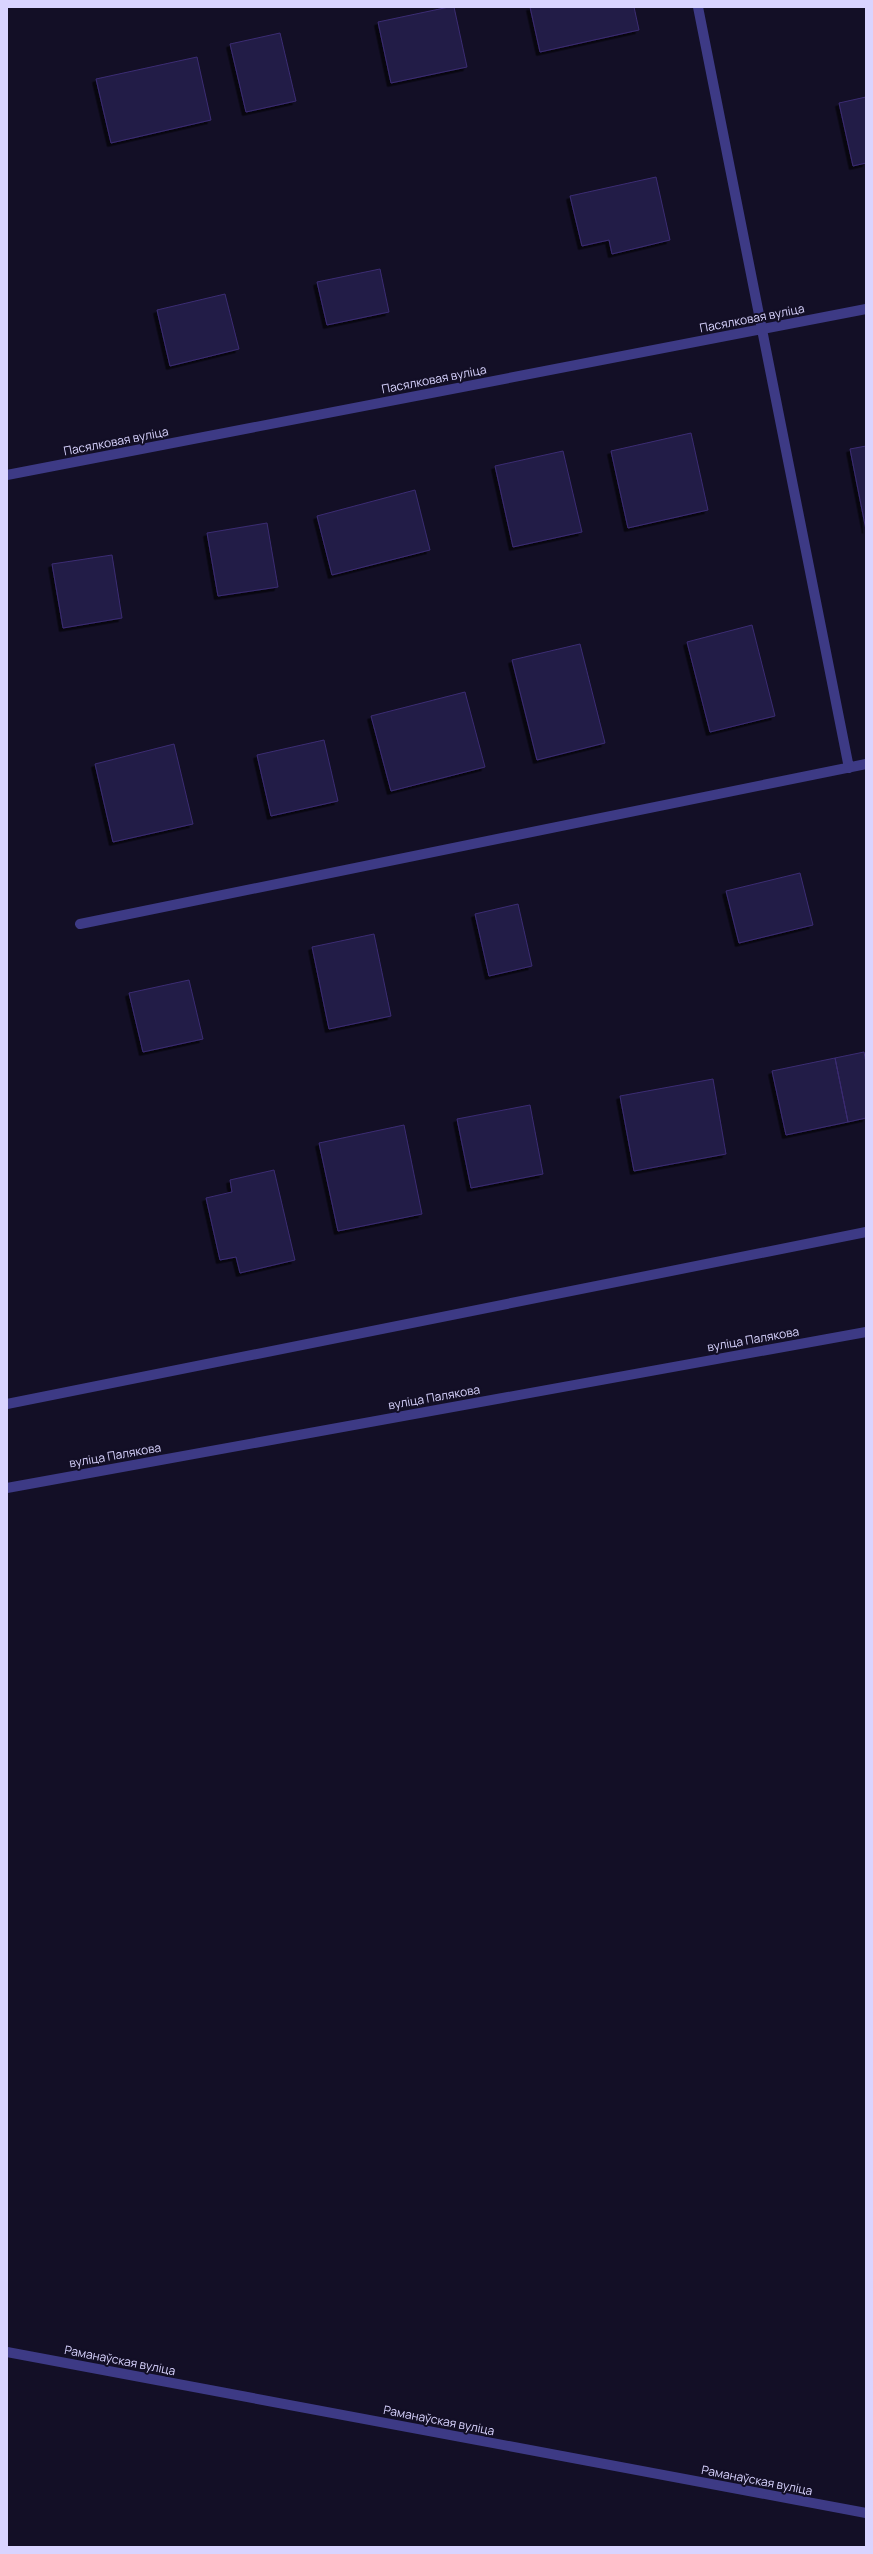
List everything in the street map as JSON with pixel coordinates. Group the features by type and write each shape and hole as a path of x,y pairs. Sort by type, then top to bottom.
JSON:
{"street":[{"path":"698,7 848,768"},
{"name":"Пасялковая вуліца","path":"7,475 866,309"},
{"path":"80,924 866,764"},
{"path":"7,1404 866,1232"},
{"name":"вуліца Палякова","path":"7,1488 866,1332"},
{"name":"Раманаўская вуліца","path":"7,2352 866,2513"}],"building":[{"path":"454,7 467,67 391,83 378,22"},
{"path":"530,7 634,7 639,30 540,52"},
{"path":"280,33 296,101 246,112 230,44"},
{"path":"197,57 211,120 111,143 96,79"},
{"path":"866,97 866,163 853,166 839,103"},
{"path":"656,177 670,240 612,254 609,240 582,246 570,196"},
{"path":"380,269 389,312 327,325 317,282"},
{"path":"225,294 239,349 170,366 157,310"},
{"path":"691,433 708,510 628,528 611,451"},
{"path":"866,446 866,530 850,449"},
{"path":"563,451 582,532 513,547 495,466"},
{"path":"415,490 430,550 332,575 317,516"},
{"path":"267,523 278,587 218,596 207,533"},
{"path":"112,555 122,618 63,628 52,564"},
{"path":"752,625 775,716 710,732 687,642"},
{"path":"580,644 605,743 537,760 512,660"},
{"path":"465,692 485,767 391,791 371,716"},
{"path":"324,740 338,801 271,816 257,755"},
{"path":"174,744 193,824 113,842 95,764"},
{"path":"800,873 813,925 739,943 726,891"},
{"path":"518,904 532,966 489,976 475,914"},
{"path":"374,934 391,1016 329,1029 312,947"},
{"path":"189,980 203,1039 143,1052 129,993"},
{"path":"864,1052 866,1063 866,1118 848,1122 835,1058"},
{"path":"835,1058 848,1122 786,1135 772,1071"},
{"path":"713,1079 726,1154 634,1171 620,1096"},
{"path":"530,1105 543,1174 471,1188 457,1119"},
{"path":"404,1125 422,1214 338,1231 319,1143"},
{"path":"274,1170 295,1260 240,1273 236,1257 220,1260 206,1198 232,1192 230,1180"}]}
